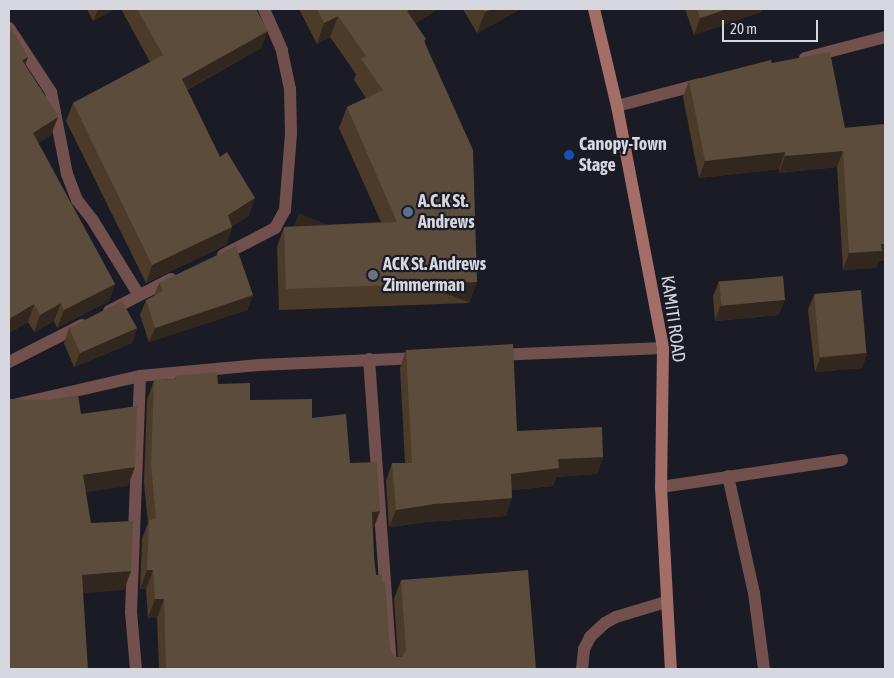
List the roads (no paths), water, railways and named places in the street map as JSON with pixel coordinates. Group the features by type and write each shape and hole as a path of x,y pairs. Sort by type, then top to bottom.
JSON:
{"main road":[{"name":"KAMITI ROAD","path":"594,9 617,106 663,348 661,487 671,669"}],"street":[{"path":"215,259 275,228 284,210 291,133 290,89 282,50 264,9"},
{"path":"9,28 50,92 67,174 77,200 92,220 139,295"},
{"path":"792,61 885,37"},
{"path":"617,106 718,80"},
{"path":"9,362 181,275"},
{"path":"480,356 663,348"},
{"path":"9,406 140,376 259,365 432,358"},
{"path":"369,360 392,669"},
{"path":"136,669 131,612 140,376"},
{"path":"661,487 842,460"},
{"path":"728,476 754,593 764,669"},
{"path":"582,669 584,649 590,637 605,623 616,617 666,602"}],"place":[{"name":"Canopy-Town Stage","path":"569,155"},
{"name":"A.C.K St. Andrews","path":"408,212"},
{"name":"ACK St. Andrews Zimmerman","path":"373,275"}]}
